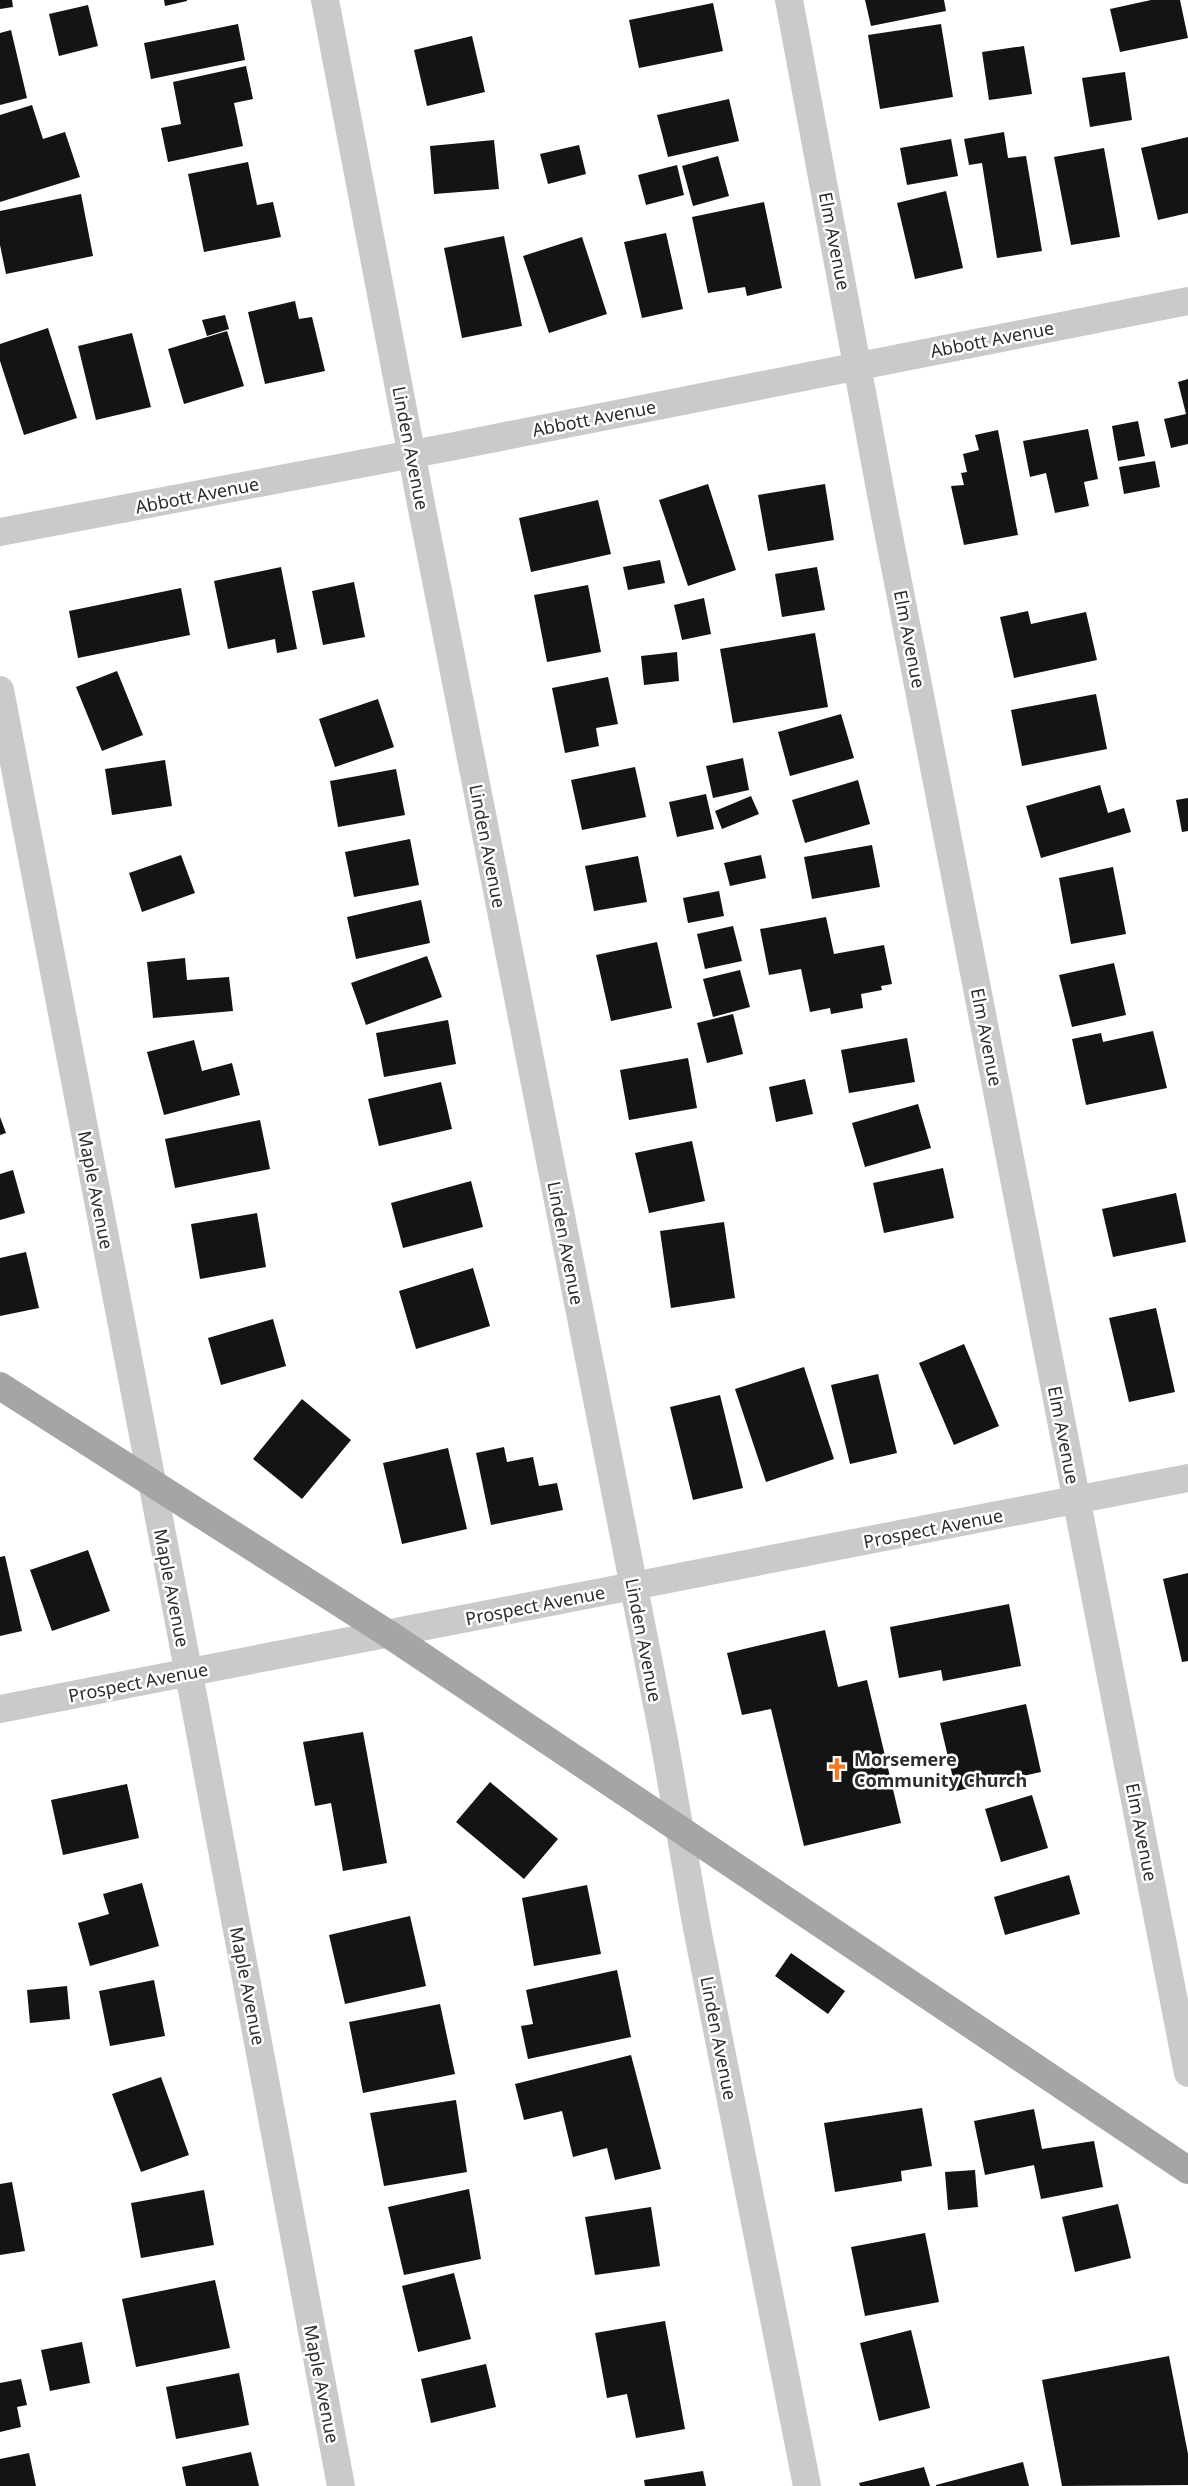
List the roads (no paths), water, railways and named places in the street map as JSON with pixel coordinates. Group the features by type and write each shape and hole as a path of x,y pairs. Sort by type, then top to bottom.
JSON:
{"main road":[{"path":"0,1386 387,1633 1188,2170"}],"street":[{"name":"Linden Avenue","path":"325,0 664,1740 679,1830 807,2486"},
{"name":"Elm Avenue","path":"789,0 857,365 1188,2073"},
{"name":"Abbott Avenue","path":"0,532 412,454 1188,301"},
{"name":"Maple Avenue","path":"0,690 153,1484 341,2486"},
{"name":"Prospect Avenue","path":"0,1709 1188,1478"}],"place":[{"name":"Morsemere Community Church","path":"837,1769"}]}
